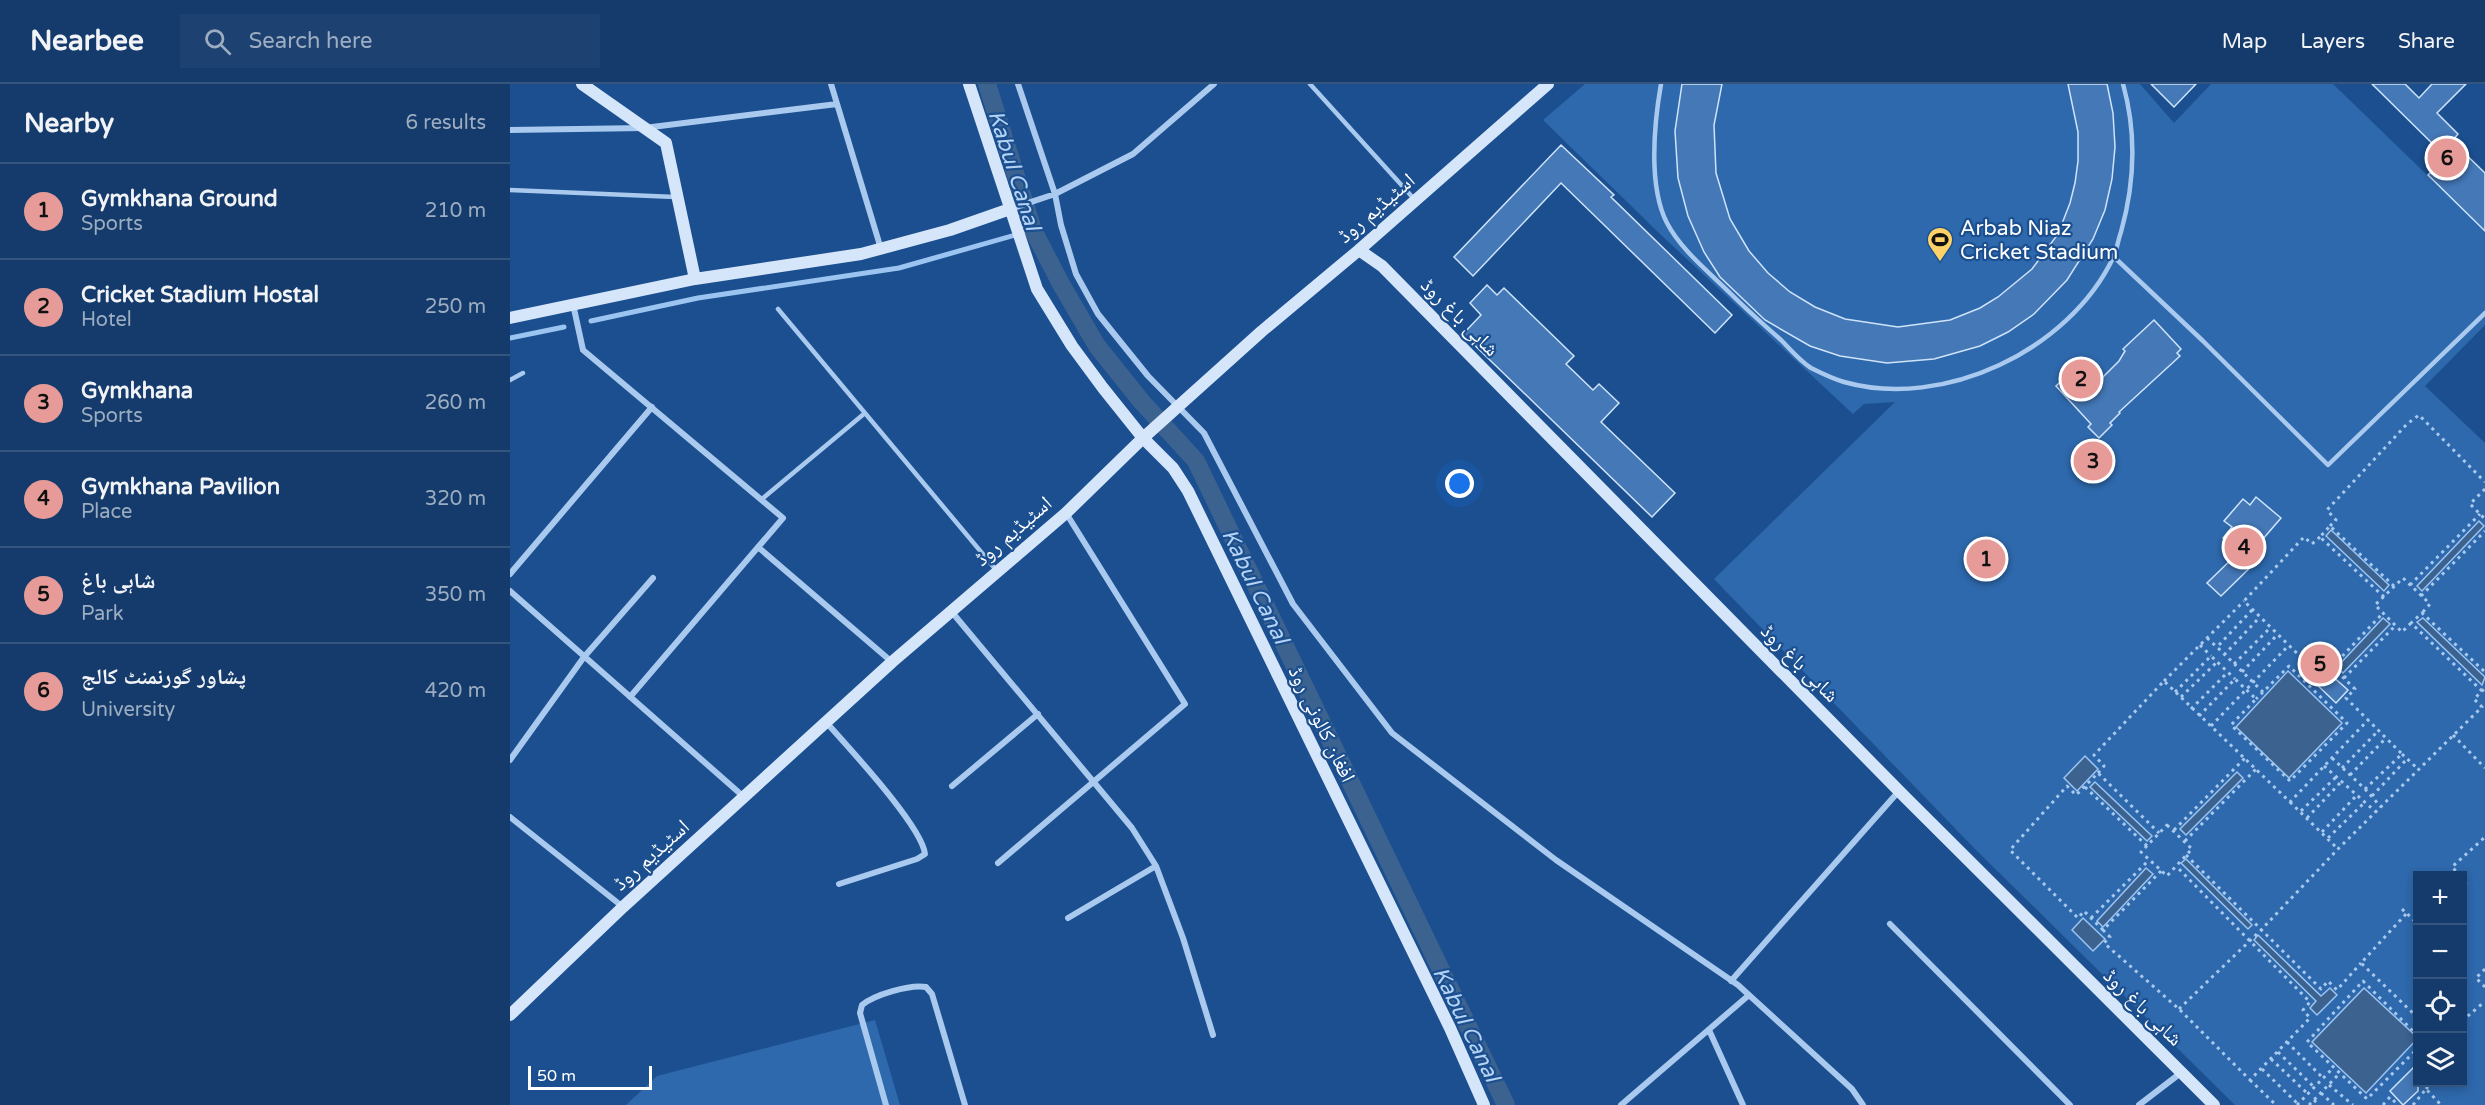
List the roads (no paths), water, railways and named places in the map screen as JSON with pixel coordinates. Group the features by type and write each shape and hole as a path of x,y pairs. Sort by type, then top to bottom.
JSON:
{"main road":[{"path":"582,84 666,143 695,279"},
{"name":"افغان کالونی روڈ","path":"969,84 1014,210 1020,242 1037,289 1072,346 1173,468 1188,491 1450,1028 1484,1105"},
{"name":"اسٹیڈیم روڈ","path":"510,1015 623,907 892,662 1066,513 1262,331 1359,250 1548,84"},
{"path":"510,318 695,279 881,249 1014,210"},
{"name":"شاہی باغ روڈ","path":"1359,250 1391,274 1899,791 2214,1105"}],"street":[{"path":"831,84 881,249"},
{"path":"1018,84 1055,194 1061,225 1076,274 1098,314 1178,409 1204,433 1293,604 1392,733 1556,860 1749,995 1852,1089 1863,1105"},
{"path":"1014,210 1047,198 1133,154 1215,84"},
{"path":"510,130 644,128 837,104"},
{"path":"573,304 584,350 783,518 630,697"},
{"path":"510,574 652,407"},
{"path":"998,863 1185,704 1066,513"},
{"path":"758,547 892,662"},
{"path":"510,760 584,657 653,578"},
{"path":"510,591 744,797"},
{"path":"951,610 1131,828 1156,866 1183,938 1213,1035"},
{"path":"952,786 1038,714"},
{"path":"826,722 903,813 924,843 925,854 917,859 839,884"},
{"path":"1731,981 1899,791"},
{"path":"510,817 623,907"},
{"path":"1068,918 1156,866"},
{"path":"1890,924 2070,1105"},
{"path":"886,1105 860,1012 861,1005 868,1000 916,985 926,987 932,994 965,1105"},
{"path":"1621,1105 1749,995"},
{"path":"1709,1029 1743,1105"},
{"path":"2139,1105 2182,1072"}],"lane":[{"path":"1310,84 1415,200"},
{"path":"1661,84 1655,117 1654,153 1658,188 1667,222 1702,265 1809,367 1845,382 1880,387 1915,387 1950,382 1984,372 2016,357 2046,338 2064,322 2095,287 2114,257 2127,212 2134,169 2131,130 2123,84"},
{"path":"510,190 678,197"},
{"path":"2114,257 2328,465 2485,313"},
{"path":"778,309 997,571"},
{"path":"510,380 523,373"},
{"path":"762,499 865,413"}],"waterway":[{"name":"Kabul Canal","path":"987,84 1033,230 1097,346 1142,402 1196,461 1506,1105"},
{"path":"591,321 698,298 899,268 1033,230"},
{"path":"510,338 564,327"}],"place":[{"name":"پشاور گورنمنٹ کالج","path":"2447,158"},
{"name":"Arbab Niaz Cricket Stadium","path":"1940,263"},
{"name":"Cricket Stadium Hostal","path":"2081,379"},
{"name":"Gymkhana","path":"2093,461"},
{"name":"Gymkhana Pavilion","path":"2244,547"},
{"name":"Gymkhana Ground","path":"1986,559"},
{"name":"شاہی باغ","path":"2320,664"}]}
